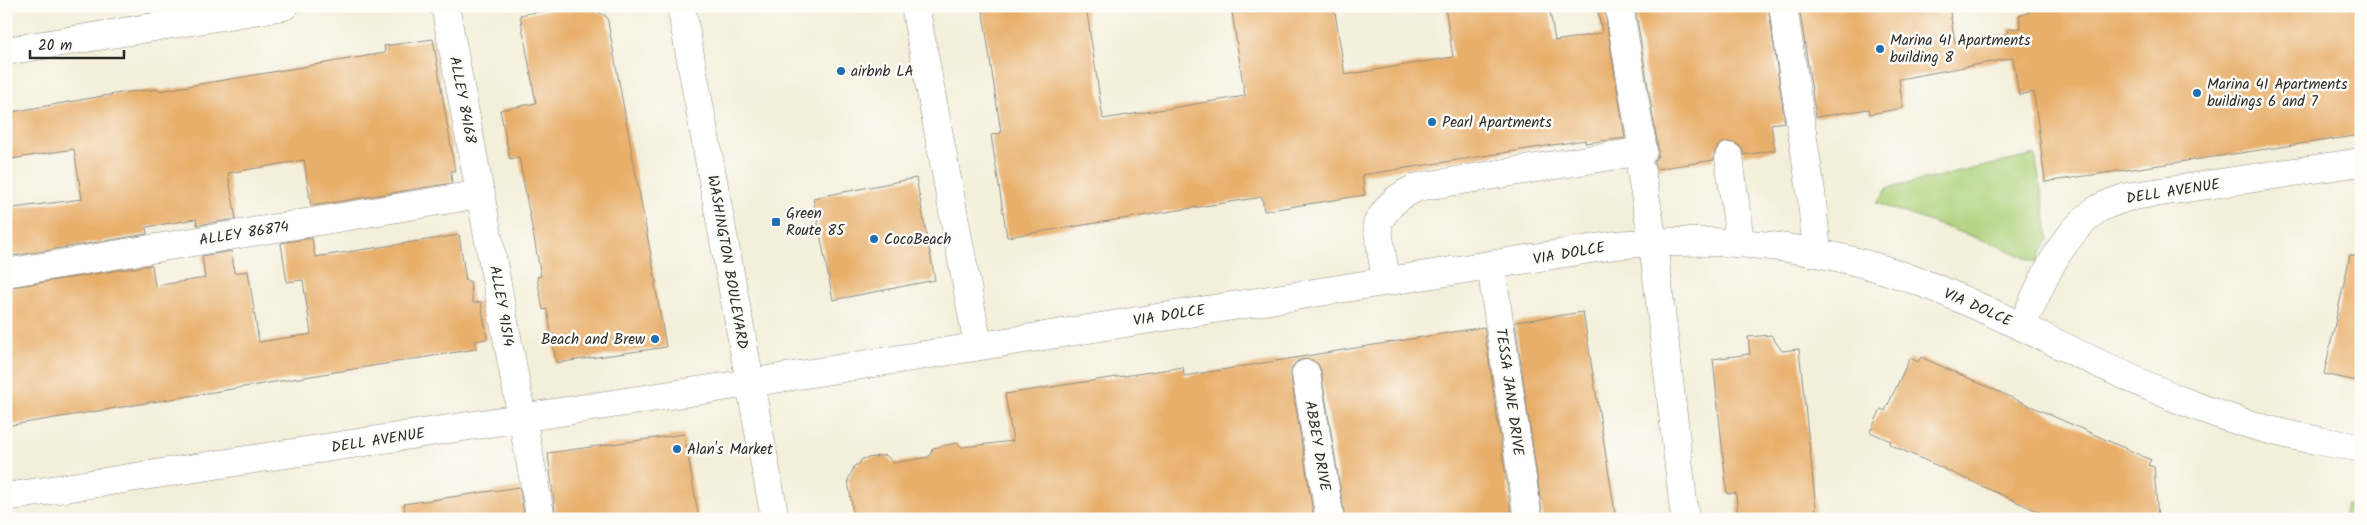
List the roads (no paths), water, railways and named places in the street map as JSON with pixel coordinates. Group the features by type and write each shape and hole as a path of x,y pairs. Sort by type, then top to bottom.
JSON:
{"street":[{"path":"6,51 284,6"},
{"name":"ALLEY 84168","path":"445,6 481,194"},
{"name":"WASHINGTON BOULEVARD","path":"681,6 775,519"},
{"path":"915,6 978,346"},
{"path":"1386,281 1377,224 1387,208 1399,196 1418,187 1642,151 1619,6"},
{"path":"1783,6 1811,192 1817,252"},
{"path":"1729,158 1740,242"},
{"name":"DELL AVENUE","path":"2022,326 2048,271 2071,233 2096,209 2127,197 2361,162"},
{"path":"1642,171 1653,242 1685,519"},
{"name":"ALLEY 86874","path":"6,273 481,194"},
{"name":"ALLEY 91514","path":"481,194 541,519"},
{"name":"VIA DOLCE","path":"749,383 1615,245 1653,242 1740,242 1817,252 1871,266 1924,283 2022,326 2170,397 2281,434 2361,447"},
{"name":"TESSA JANE DRIVE","path":"1491,266 1528,519"},
{"name":"ABBEY DRIVE","path":"1306,374 1330,519"},
{"name":"DELL AVENUE","path":"6,497 749,383"}],"place":[{"name":"Marina 41 Apartments building 8","path":"1880,49"},
{"name":"airbnb LA","path":"841,71"},
{"name":"Marina 41 Apartments buildings 6 and 7","path":"2197,93"},
{"name":"Pearl Apartments","path":"1432,122"},
{"name":"Green Route 85","path":"776,222"},
{"name":"CocoBeach","path":"874,239"},
{"name":"Beach and Brew","path":"655,339"},
{"name":"Alan's Market","path":"677,449"}]}
